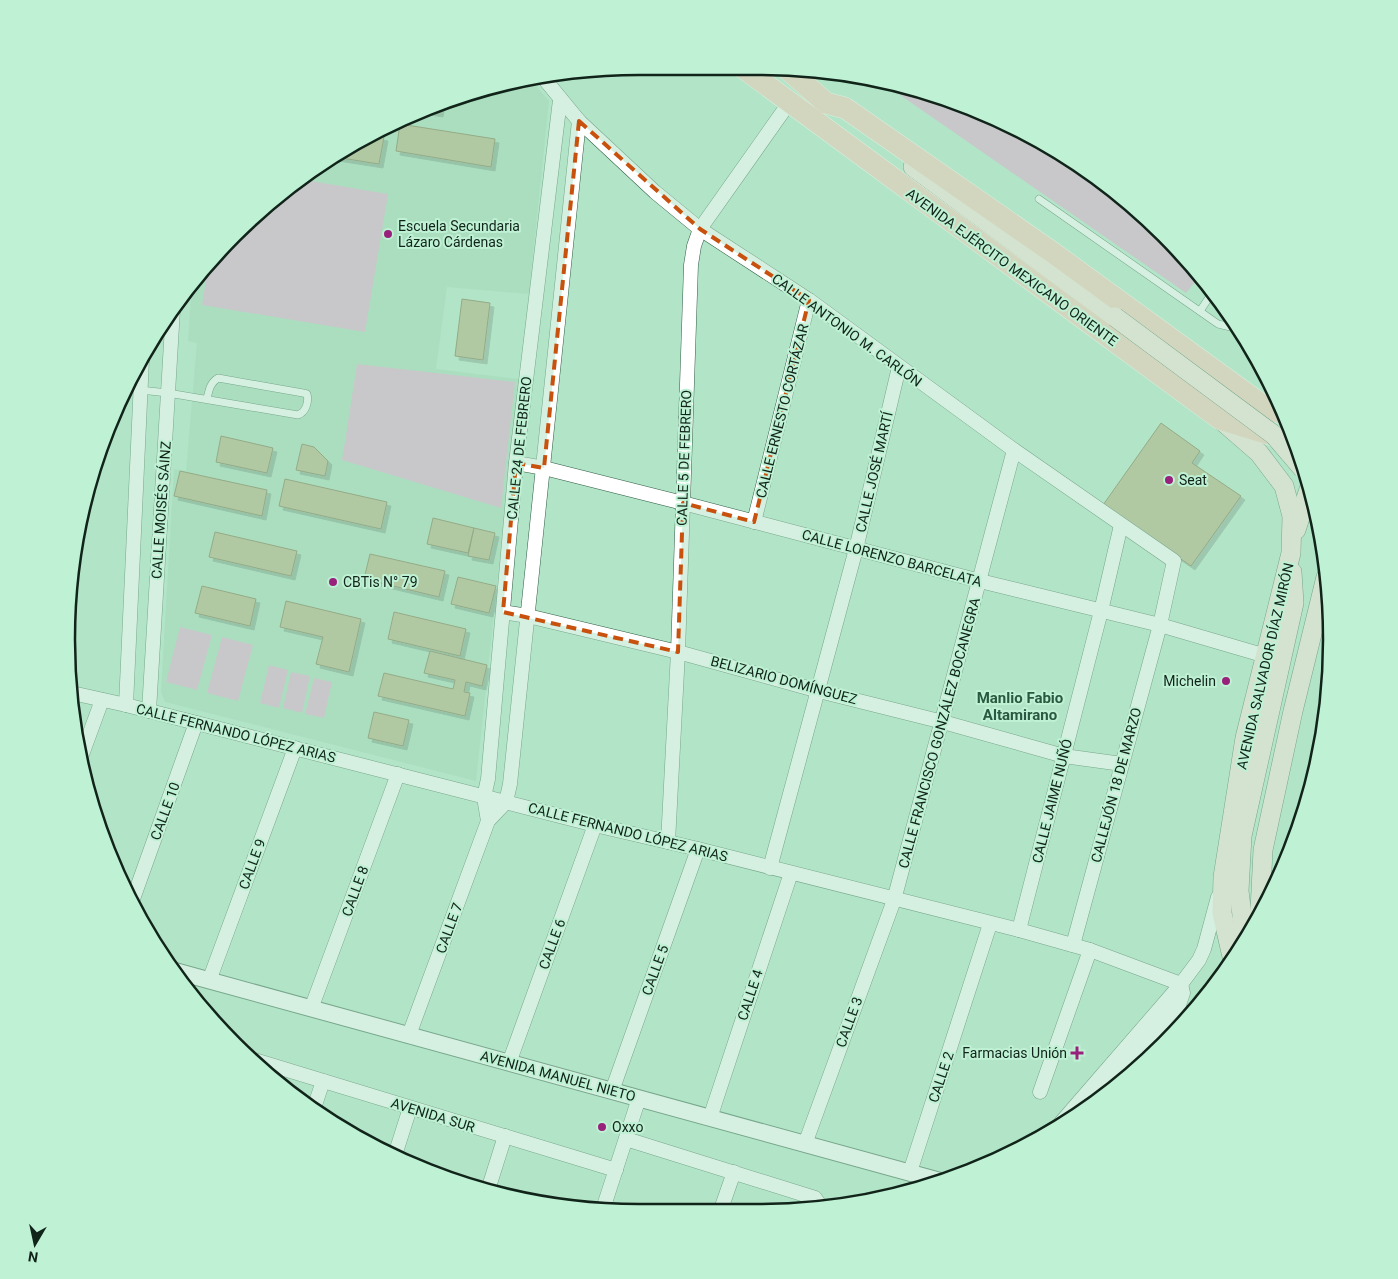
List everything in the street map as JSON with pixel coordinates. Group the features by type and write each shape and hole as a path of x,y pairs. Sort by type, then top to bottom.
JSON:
{"main road":[{"name":"AVENIDA EJÉRCITO MEXICANO ORIENTE","path":"753,75 1220,419 1286,439"},
{"name":"AVENIDA EJÉRCITO MEXICANO ORIENTE","path":"795,76 826,103 1274,435 1293,458"},
{"name":"AVENIDA EJÉRCITO MEXICANO ORIENTE","path":"826,103 845,108 1052,252 1269,410 1275,411"},
{"name":"AVENIDA SALVADOR DÍAZ MIRÓN","path":"1220,419 1259,454 1284,486 1292,516 1291,548 1294,603 1242,836 1239,891 1244,928"},
{"name":"AVENIDA SALVADOR DÍAZ MIRÓN","path":"1230,949 1222,914 1223,877 1245,738 1291,548 1306,500"},
{"path":"1261,897 1263,850 1292,711 1322,621"}],"street":[{"name":"CALLE ANTONIO M. CARLÓN","path":"547,83 579,120 655,192 700,229 810,300 1014,450 1174,561"},
{"name":"CALLE 24 DE FEBRERO","path":"484,797 488,779 516,463 560,100"},
{"name":"CALLE 5 DE FEBRERO","path":"668,842 678,652 691,265 694,246 700,229 789,102"},
{"name":"CALLE 24 DE FEBRERO","path":"506,802 510,784 544,468 579,120"},
{"name":"CALLE ERNESTO CORTÁZAR","path":"754,522 810,300"},
{"name":"CALLE MOISÉS SÁINZ","path":"149,711 171,325"},
{"name":"CALLE JOSÉ MARTÍ","path":"770,868 856,548 899,367"},
{"name":"CALLE MOISÉS SÁINZ","path":"126,705 141,375"},
{"name":"CALLE FRANCISCO GONZÁLEZ BOCANEGRA","path":"894,900 1014,450"},
{"name":"CALLE LORENZO BARCELATA","path":"516,463 544,468 980,581 1160,625 1266,656"},
{"name":"CALLE JAIME NUÑÓ","path":"1019,930 1101,611 1121,525"},
{"name":"CALLEJÓN 18 DE MARZO","path":"1073,946 1160,625 1174,561"},
{"name":"BELIZARIO DOMÍNGUEZ","path":"503,612 528,616 678,652 1064,756 1122,764"},
{"name":"CALLE FERNANDO LÓPEZ ARIAS","path":"78,694 1019,930 1090,950 1182,984"},
{"path":"85,746 102,700"},
{"name":"CALLE 10","path":"135,893 196,723"},
{"name":"CALLE 9","path":"209,981 295,748"},
{"name":"CALLE 8","path":"311,1009 398,774"},
{"name":"CALLE 7","path":"484,797 488,821"},
{"name":"CALLE 7","path":"409,1035 488,821 506,802"},
{"name":"CALLE 6","path":"509,1063 595,825"},
{"name":"CALLE 5","path":"612,1091 698,849"},
{"name":"CALLE 4","path":"710,1118 791,873"},
{"path":"1074,1107 1182,984 1199,960 1204,949 1223,877"},
{"name":"CALLE 3","path":"805,1144 894,900"},
{"name":"CALLE 2","path":"910,1172 990,924"},
{"path":"1040,1092 1090,950"},
{"name":"AVENIDA MANUEL NIETO","path":"186,975 930,1177"},
{"path":"1115,1076 1179,1005 1183,993 1182,984"},
{"name":"AVENIDA SUR","path":"267,1064 616,1170"},
{"path":"316,1102 322,1081"},
{"path":"605,1203 639,1098"},
{"path":"397,1149 410,1108"},
{"path":"490,1184 504,1136"},
{"path":"626,1138 814,1198 816,1201"},
{"path":"723,1204 734,1172"}],"lane":[{"path":"1039,199 1218,324 1228,326"},
{"path":"1200,311 1208,299"},
{"path":"140,390 207,399 298,415 306,410 308,397 303,393 218,378 210,385 207,399"}],"highlighted area":[{"path":"579,121 700,229 809,300 754,522 683,503 678,652 503,612 516,463 544,468"}],"shaded area":[{"name":"CBTis N° 79","path":"535,85 549,101 529,294 447,287 436,369 519,379 476,781 165,702 161,692 174,469 186,471 197,343 188,341 191,297 215,267 267,215 326,170 390,133 423,118 493,94"},
{"path":"896,92 975,118 1008,133 1072,170 1131,215 1158,240 1195,282 1186,293"},
{"path":"311,181 388,194 365,332 202,305 206,278 215,267 267,215"},
{"path":"357,364 515,382 501,508 342,460"},
{"path":"180,627 212,635 197,690 166,682"},
{"path":"222,637 253,645 238,701 207,693"},
{"path":"269,665 288,670 279,708 260,703"},
{"path":"291,672 310,676 302,713 283,708"},
{"path":"314,678 332,682 324,718 305,714"}],"building":[{"path":"407,125 495,139 491,167 396,151 399,129"},
{"path":"384,137 379,164 345,159"},
{"path":"462,299 490,303 483,360 455,356"},
{"name":"Seat","path":"1161,423 1200,451 1192,463 1241,496 1191,566 1103,505"},
{"path":"221,436 273,448 267,473 216,462"},
{"path":"302,444 314,447 328,461 325,476 296,470"},
{"path":"180,471 267,490 262,516 174,496"},
{"path":"285,479 387,502 381,529 279,506"},
{"path":"433,518 474,528 468,553 427,544"},
{"path":"474,528 495,533 489,560 468,556"},
{"path":"215,532 297,551 291,576 209,557"},
{"path":"370,554 445,571 439,597 364,579"},
{"path":"458,577 496,586 489,613 451,604"},
{"path":"202,586 256,599 250,626 195,613"},
{"path":"286,601 361,619 349,672 316,664 323,637 280,627"},
{"path":"394,612 466,629 460,656 388,639"},
{"path":"430,651 487,665 482,686 466,682 464,692 470,693 465,716 378,696 384,673 453,689 455,680 424,673"},
{"path":"374,712 409,720 403,746 368,738"}],"place":[{"name":"Escuela Secundaria Lázaro Cárdenas","path":"388,234"},
{"name":"Seat","path":"1169,480"},
{"name":"CBTis N° 79","path":"333,582"},
{"name":"Michelin","path":"1226,681"},
{"name":"Farmacias Unión","path":"1077,1053"},
{"name":"Oxxo","path":"602,1127"}],"district":[{"name":"Manlio Fabio Altamirano","path":"1020,706"}]}
